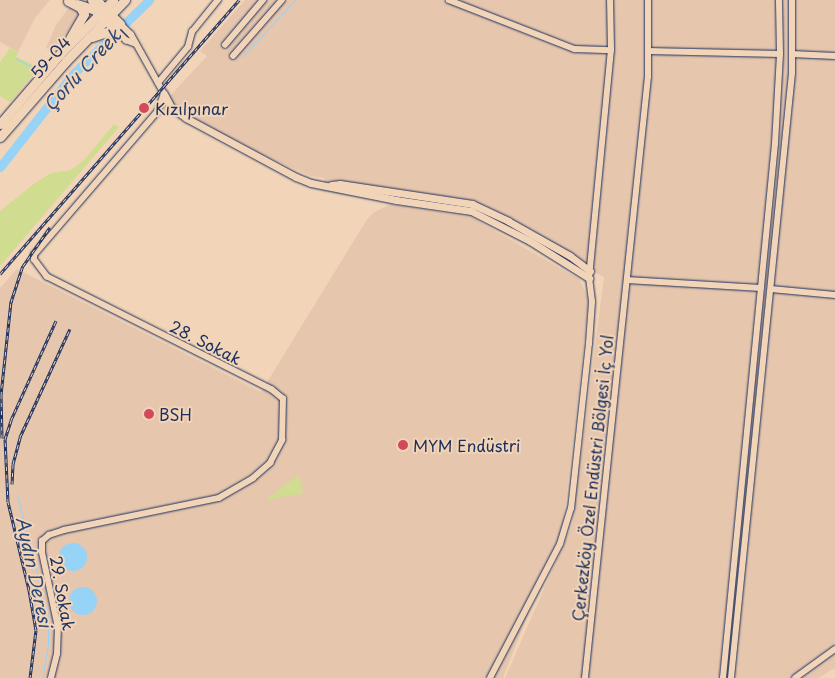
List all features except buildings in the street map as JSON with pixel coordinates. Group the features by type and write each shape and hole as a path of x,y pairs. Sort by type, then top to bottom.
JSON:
{"main road":[{"path":"92,0 118,27"},
{"name":"59-04","path":"0,137 87,39 113,0"},
{"path":"118,27 119,14 125,0"},
{"name":"59-04","path":"0,124 60,54 105,14 125,0"},
{"path":"68,1 105,14"},
{"path":"60,54 84,16 80,7 68,1"},
{"path":"87,39 118,27"}],"street":[{"path":"158,83 188,48 192,32 218,0"},
{"path":"225,45 263,0"},
{"path":"234,56 282,0"},
{"path":"449,0 574,49 611,50"},
{"path":"490,678 560,544 571,509 589,344 592,302 589,275 611,50 610,0"},
{"name":"Çerkezköy Özel Endüstri Bölgesi İç Yol","path":"585,678 648,77 648,0"},
{"path":"723,678 775,144 780,54 779,0"},
{"path":"731,678 792,54 792,0"},
{"path":"118,27 134,43 171,107 186,118 271,165 311,183 471,211 530,241 589,275"},
{"path":"648,51 780,54"},
{"path":"792,54 835,56"},
{"name":"28. Sokak","path":"42,541 49,535 64,530 225,496 253,478 270,463 282,440 282,399 272,390 47,277 34,260 34,254 158,111 164,94"},
{"path":"627,280 761,288"},
{"path":"770,289 835,295"},
{"name":"29. Sokak","path":"42,541 42,553 58,628 57,654 51,678"},
{"path":"795,678 835,648"}],"shaded area":[{"path":"0,0 50,0 35,18 18,52 0,42"},
{"path":"245,0 835,0 835,668 818,678 505,678 572,525 604,277 519,232 471,216 322,191 325,178 311,176 163,111 170,96 207,56 200,51"},
{"path":"70,6 81,14 52,51 46,48 56,25"},
{"path":"391,204 471,217 579,279 589,299 563,525 503,678 0,678 0,288 17,269 261,392 366,221 373,213"}],"green space":[{"path":"10,48 18,52 16,57 39,67 10,102 0,96 0,62"},
{"path":"114,124 119,127 0,266 0,211 35,183 51,173 71,170 84,160"},
{"path":"299,476 303,493 267,499"}],"water":[{"path":"73,543 83,547 87,557 83,567 73,571 63,567 59,557 63,547"},
{"path":"83,587 93,591 97,601 93,611 83,615 73,611 69,601 73,591"}],"waterway":[{"name":"Çorlu Creek","path":"0,167 73,74 149,0"},
{"path":"242,57 295,0"},
{"path":"15,58 34,68"},
{"name":"Aydın Deresi","path":"17,495 48,617 48,644 42,678"}],"railway":[{"path":"0,274 239,0"},
{"path":"2,438 1,395 11,302 23,266 50,227"},
{"path":"30,678 36,630 29,590 8,502 5,439 11,420 56,321"},
{"path":"12,484 13,464 20,437 70,329"}],"place":[{"name":"Kızılpınar","path":"144,108"},
{"name":"BSH","path":"149,414"},
{"name":"MYM Endüstri","path":"403,445"}]}
